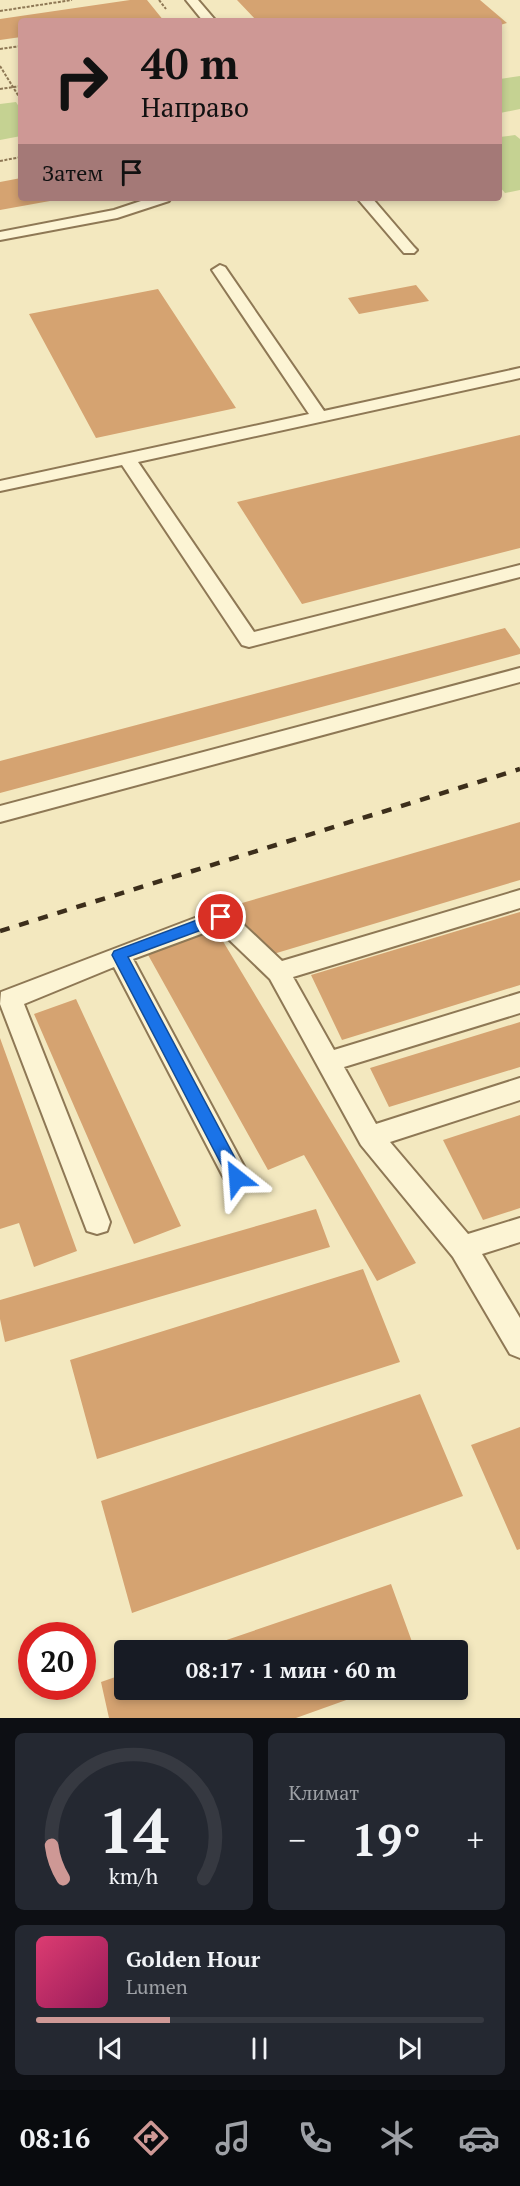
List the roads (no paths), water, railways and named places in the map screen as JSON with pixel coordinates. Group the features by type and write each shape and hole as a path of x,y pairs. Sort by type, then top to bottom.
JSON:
{"lane":[{"path":"192,0 207,18"},
{"path":"0,236 117,214 155,201"},
{"path":"367,201 409,250"},
{"path":"220,270 320,416"},
{"path":"0,486 520,373"},
{"path":"127,459 249,640 520,571"},
{"path":"0,814 520,675"},
{"path":"278,972 520,899"},
{"path":"97,1222 10,999 221,917 278,972 370,1137 463,1248 520,1344"},
{"path":"119,955 237,1178"},
{"path":"328,1062 520,1003"},
{"path":"370,1137 520,1089"},
{"path":"463,1248 520,1230"}],"railway":[{"path":"0,931 520,769"}]}
